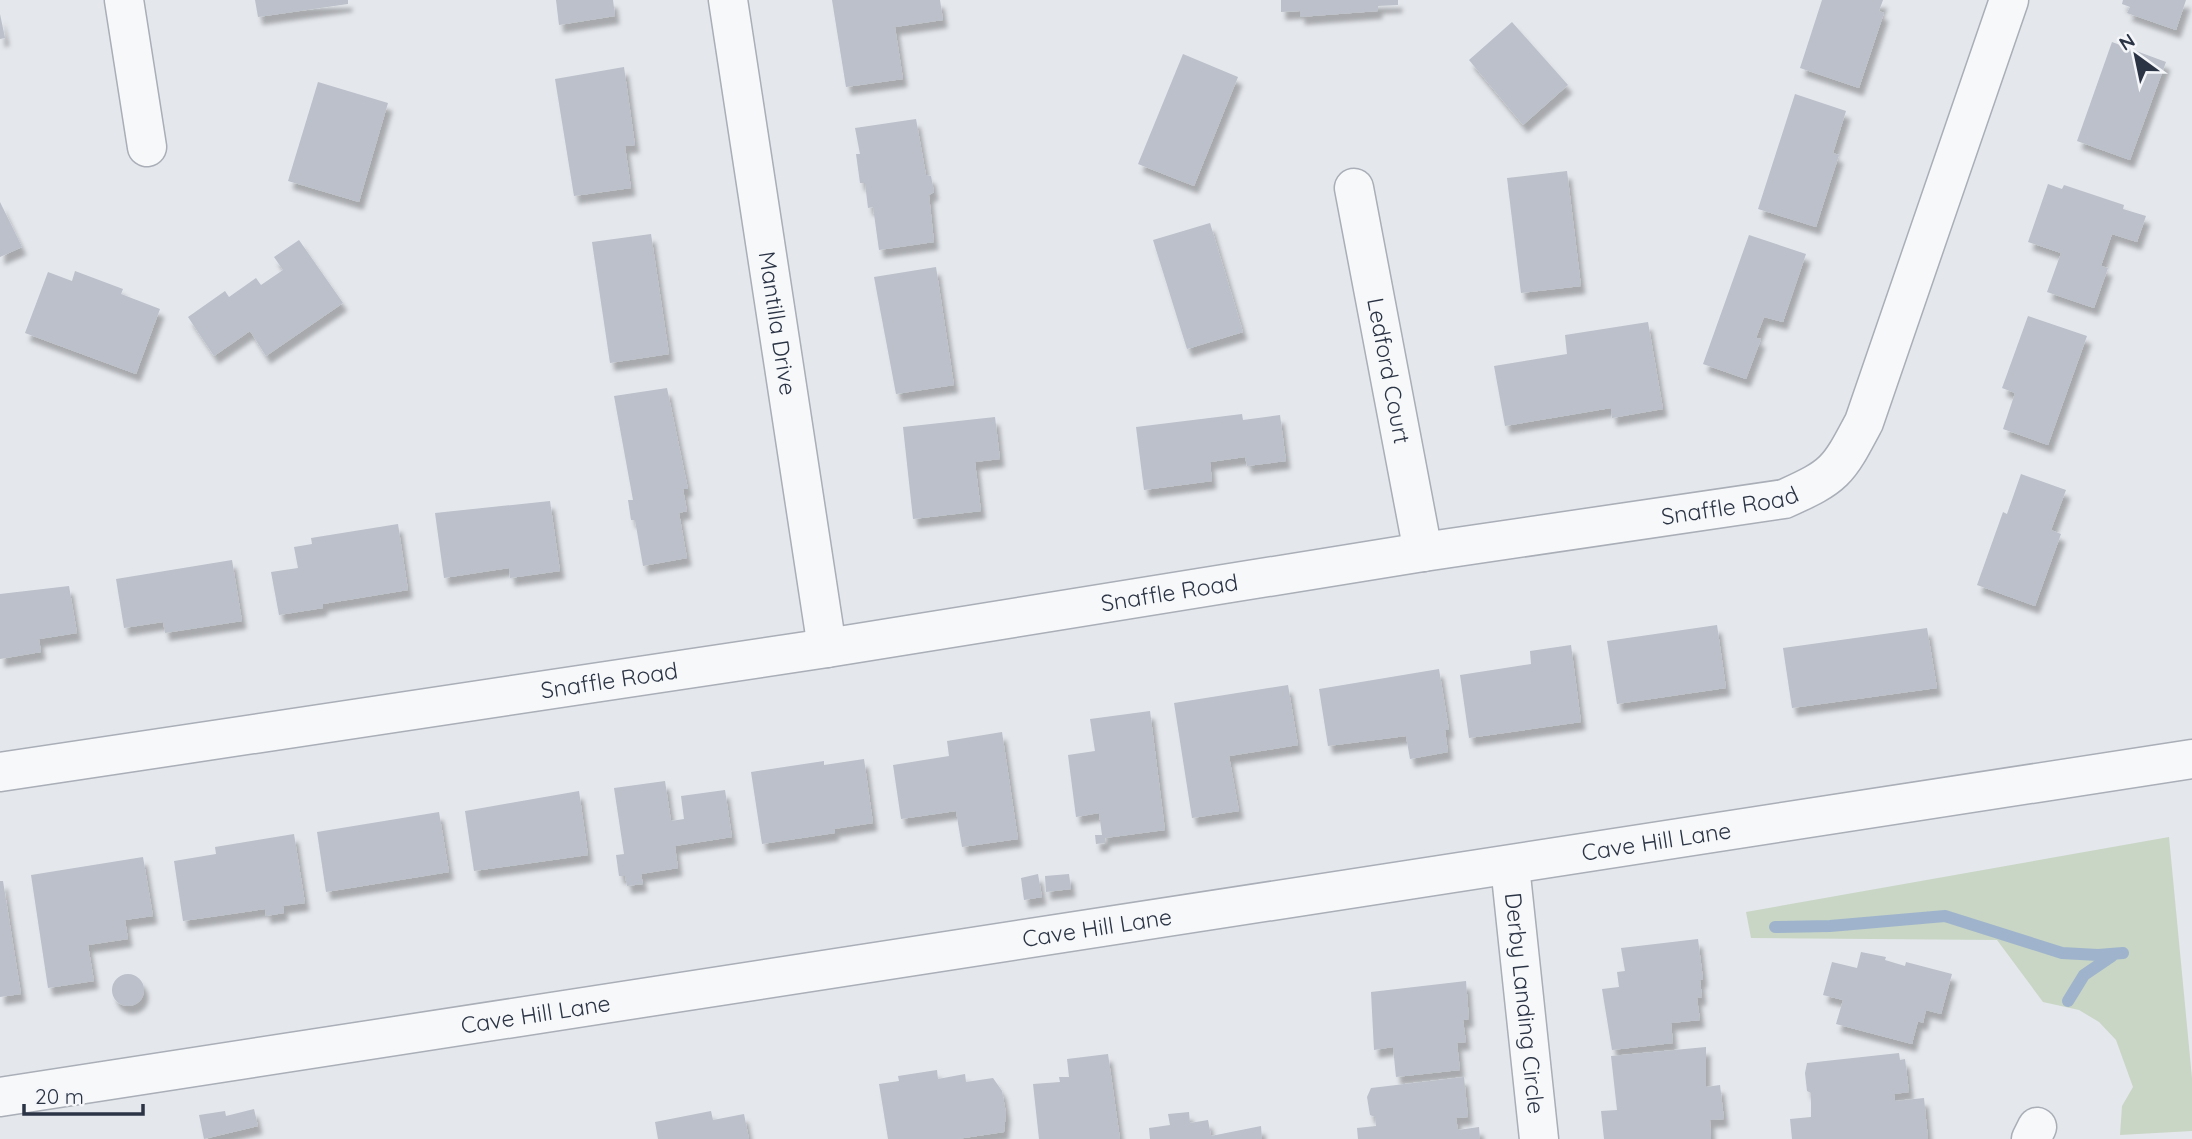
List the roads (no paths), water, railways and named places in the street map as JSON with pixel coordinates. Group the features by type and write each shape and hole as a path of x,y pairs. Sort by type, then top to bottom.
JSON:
{"street":[{"path":"124,0 147,147"},
{"name":"Mantilla Drive","path":"728,0 827,648"},
{"name":"Snaffle Road","path":"0,772 827,648 1423,552 1784,499 1824,481 1843,462 1864,422 2009,0"},
{"name":"Ledford Court","path":"1354,188 1423,552"},
{"name":"Cave Hill Lane","path":"0,1097 2192,759"},
{"name":"Derby Landing Circle","path":"1510,866 1539,1139"}],"waterway":[{"path":"1775,927 1830,926 1945,916 2062,953 2123,953"},
{"path":"2068,1001 2084,975 2112,956"}]}
